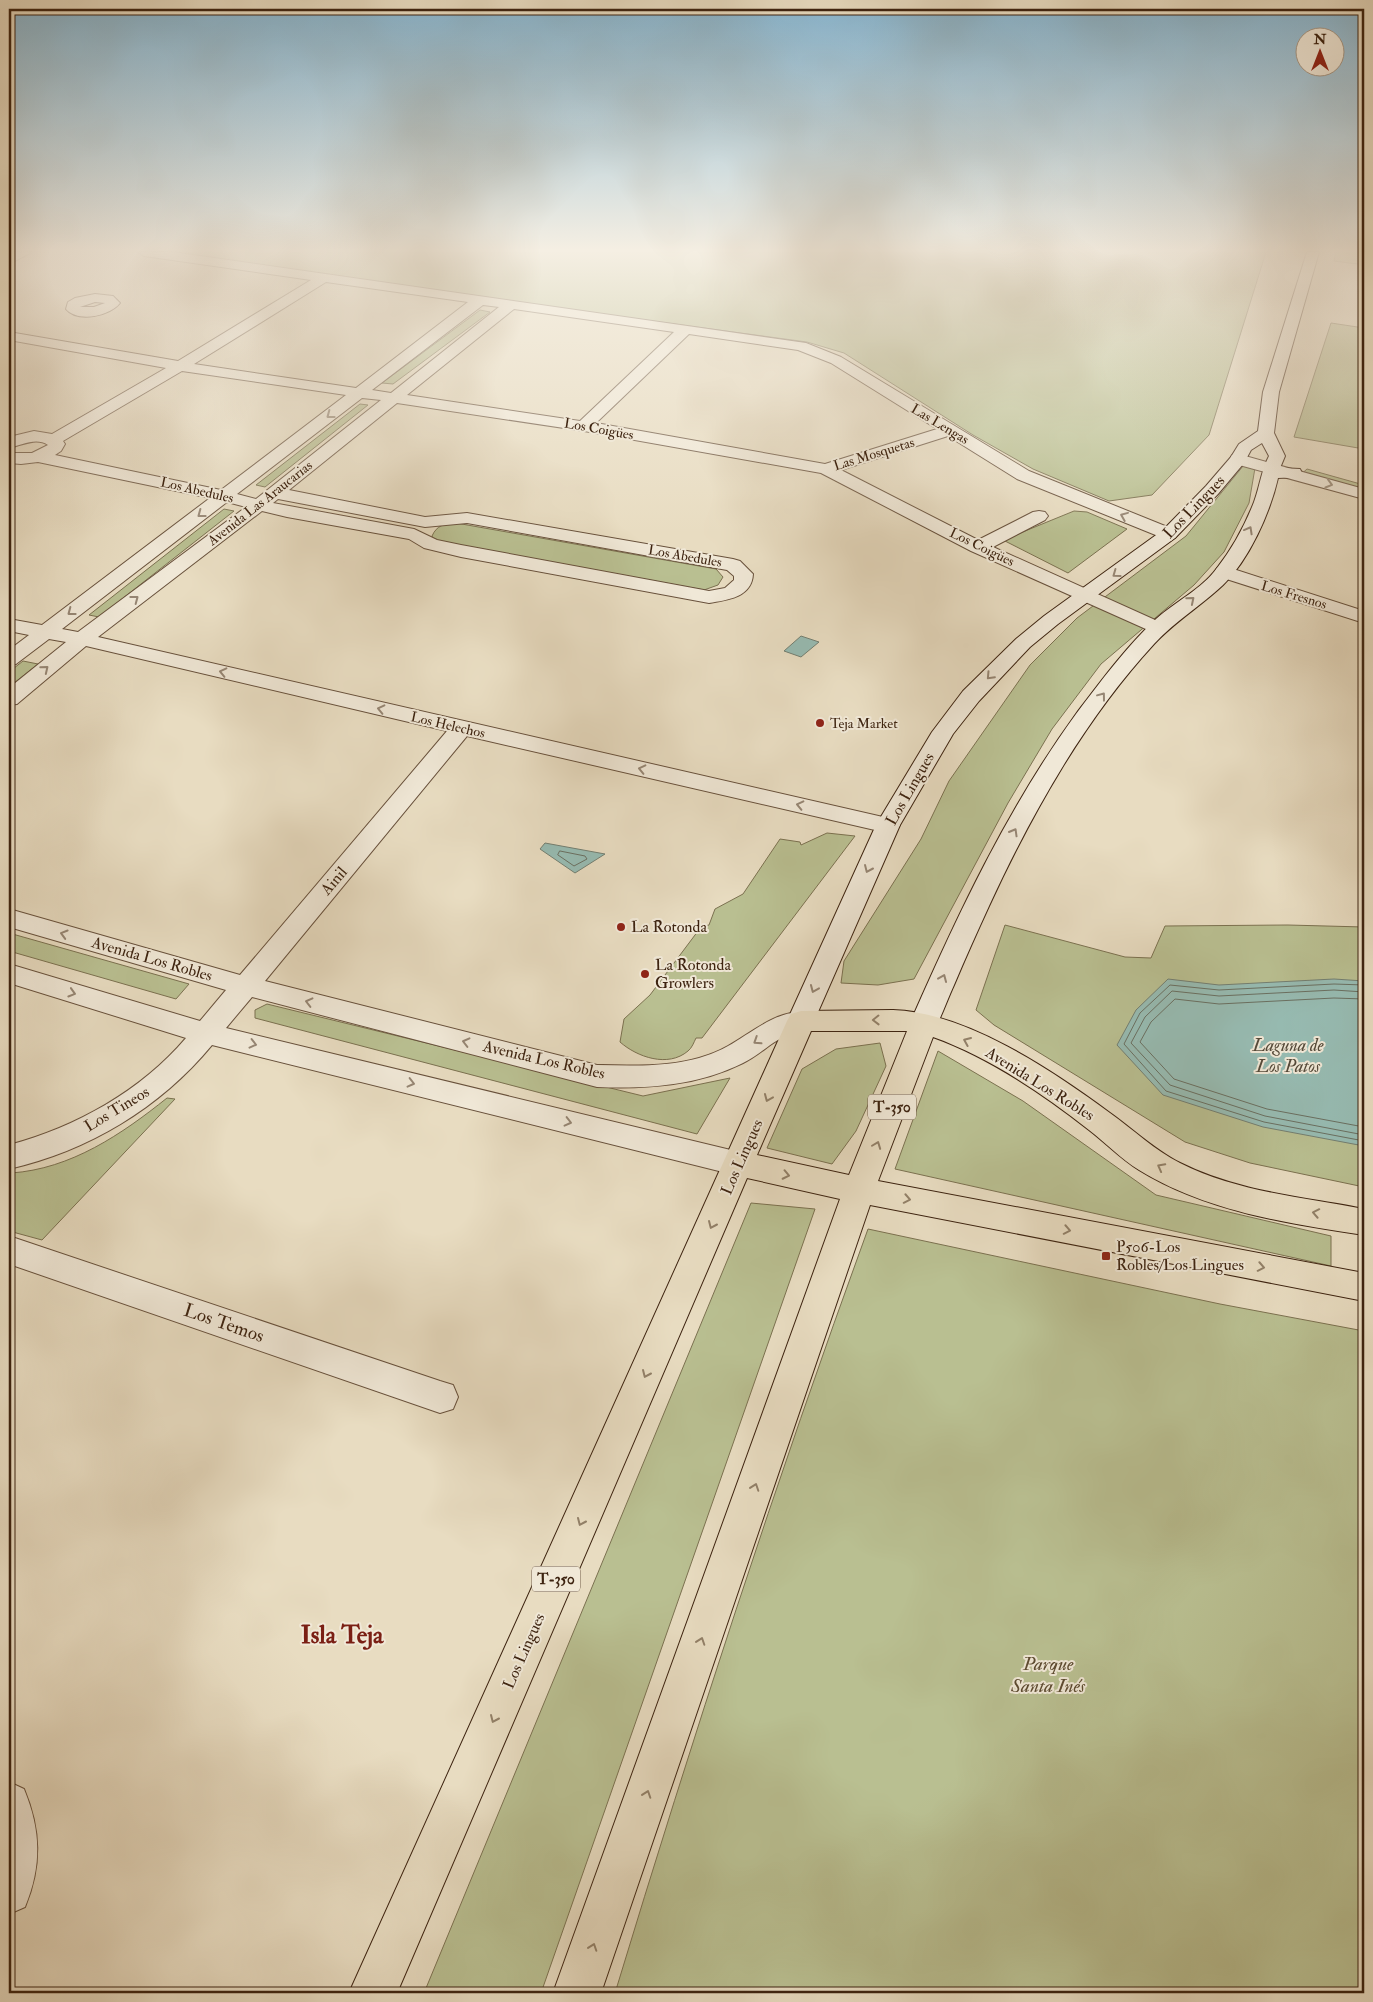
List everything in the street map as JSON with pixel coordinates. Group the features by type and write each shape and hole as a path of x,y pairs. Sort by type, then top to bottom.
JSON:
{"main road":[{"name":"Avenida Los Robles","path":"801,1021 894,1020 924,1023 976,1044 1012,1063 1046,1084 1107,1127 1127,1145 1176,1175 1206,1188 1237,1198 1364,1222"},
{"name":"Los Lingues","path":"373,1993 801,1021"},
{"name":"T-350","path":"577,1993 859,1190 924,1023"},
{"path":"739,1164 859,1190 1364,1287"}],"street":[{"name":"Los Coigües","path":"63,345 180,366 584,426 826,469 978,547 1157,628"},
{"path":"53,440 213,345"},
{"name":"Avenida Las Araucarias","path":"9,660 421,345"},
{"name":"Avenida Las Araucarias","path":"9,699 82,639 275,493 460,345"},
{"path":"584,426 669,345"},
{"name":"Las Lengas","path":"797,345 836,360 1023,475 1169,534"},
{"path":"924,1023 965,928 1006,846 1046,775 1088,714 1157,628 1224,572 1258,513 1265,496 1272,466 1266,433 1271,392 1285,345"},
{"name":"Las Mosquetas","path":"826,469 951,430"},
{"name":"Los Lingues","path":"801,1021 888,825 943,732 971,696 1023,643 1051,620 1169,534 1212,490 1242,453 1266,433"},
{"path":"9,443 30,437 44,437 53,440 57,444 55,448 40,457"},
{"path":"1242,453 1272,466 1364,481"},
{"name":"Los Abedules","path":"9,458 21,460 40,457 225,496 259,505 420,528 467,518 733,565 744,574 744,579 742,585 729,593 709,597 431,544 420,528 275,493"},
{"path":"1272,466 1279,472 1294,474 1364,494"},
{"path":"978,547 1039,516"},
{"name":"Los Fresnos","path":"1224,572 1364,617"},
{"name":"Los Helechos","path":"9,625 82,639 888,825"},
{"name":"Ainil","path":"205,1033 462,728"},
{"name":"Avenida Los Robles","path":"9,918 245,986 598,1076 656,1076 685,1072 734,1056 768,1033 801,1021"},
{"path":"9,973 205,1033 739,1164"},
{"name":"Los Tineos","path":"9,1157 62,1140 102,1122 134,1102 174,1068 205,1033"},
{"name":"Los Temos","path":"9,1250 440,1397"},
{"path":"9,1804 14,1819 17,1848 9,1891"}],"green space":[{"path":"432,345 445,345 393,384 382,383"},
{"path":"819,345 1237,345 1209,435 1152,495 1109,501 1033,469 973,435 844,353"},
{"path":"1324,345 1364,345 1364,449 1294,437"},
{"path":"360,404 368,405 265,487 256,485"},
{"path":"1244,465 1255,468 1249,503 1224,552 1194,585 1101,664 1052,729 1008,803 914,979 878,985 841,983 844,961 921,839 949,781 1030,665 1077,618 1186,536"},
{"path":"1307,469 1364,485 1364,497 1298,477"},
{"path":"224,509 234,511 99,617 89,615"},
{"path":"1074,511 1087,512 1127,529 1068,573 1003,540"},
{"path":"456,523 716,569 723,577 718,585 704,590 434,541 432,536 439,527"},
{"path":"23,661 38,664 9,687 9,672"},
{"path":"827,833 855,836 702,1038 696,1038 689,1050 680,1056 662,1060 644,1056 620,1042 624,1019 650,995 701,927 709,925 715,909 743,894 780,839 800,842 801,845"},
{"path":"1005,925 1125,957 1151,958 1165,926 1288,925 1364,927 1364,1187 1250,1163 1185,1142 994,1025 976,1010"},
{"path":"9,933 189,984 176,999 9,951"},
{"path":"267,1004 643,1096 730,1078 697,1134 255,1018 255,1010"},
{"path":"880,1043 886,1066 856,1131 832,1164 767,1148 802,1069 836,1049"},
{"path":"938,1051 1023,1101 1156,1195 1331,1236 1331,1266 895,1169"},
{"path":"167,1098 175,1099 42,1240 9,1231 9,1176 11,1173 54,1165 95,1148"},
{"path":"751,1203 815,1209 541,1993 424,1993"},
{"name":"Parque Santa Inés","path":"868,1229 1220,1304 1364,1331 1364,1993 615,1993 736,1609"}],"water":[{"path":"801,636 819,642 801,657 784,651"},
{"path":"545,843 605,854 575,873 540,849"},
{"name":"Laguna de Los Patos","path":"1168,979 1219,985 1334,979 1364,981 1364,1146 1263,1127 1163,1095 1117,1045 1136,1010"}],"place":[{"name":"Teja Market","path":"820,723"},
{"name":"La Rotonda","path":"621,927"},
{"name":"La Rotonda Growlers","path":"645,974"},
{"name":"P506-Los Robles/Los Lingues","path":"1106,1256"}],"district":[{"name":"Isla Teja","path":"342,1635"}]}
